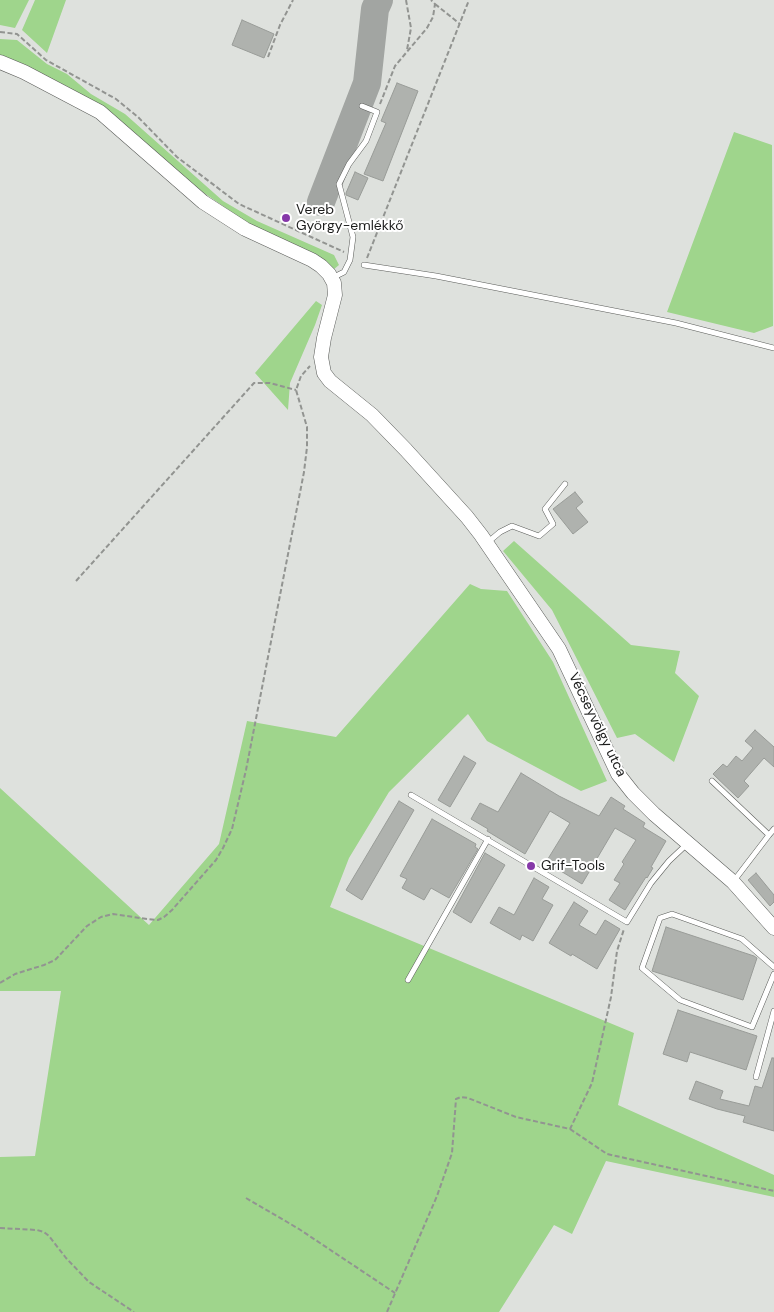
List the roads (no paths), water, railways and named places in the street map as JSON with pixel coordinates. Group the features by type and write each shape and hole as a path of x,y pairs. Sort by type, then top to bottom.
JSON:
{"main road":[{"path":"0,62 24,72 100,112 204,202 245,229 316,263 330,274 331,279"},
{"name":"Vécseyvölgy utca","path":"331,279 334,283 335,295 321,357 324,373 330,381 372,415 462,511 486,543 559,649 618,774 633,793 654,814 733,882 774,928"}],"lane":[{"path":"331,279 344,272 350,256 353,236 339,184 349,164 366,140 377,112 362,106"},
{"path":"364,265 436,276 676,322 774,348"},
{"path":"486,543 500,532 512,526 539,536 553,524 545,509 565,484"},
{"path":"712,781 769,835"},
{"path":"411,795 627,922 651,883 687,843"},
{"path":"733,882 774,830"},
{"path":"408,980 488,839"},
{"path":"774,967 742,939 672,914 660,918 642,968 680,1000 752,1027 774,974"},
{"path":"756,1077 774,1011"}],"place":[{"name":"Vereb György-emlékkő","path":"286,218"},
{"name":"Grif-Tools","path":"531,866"}]}
